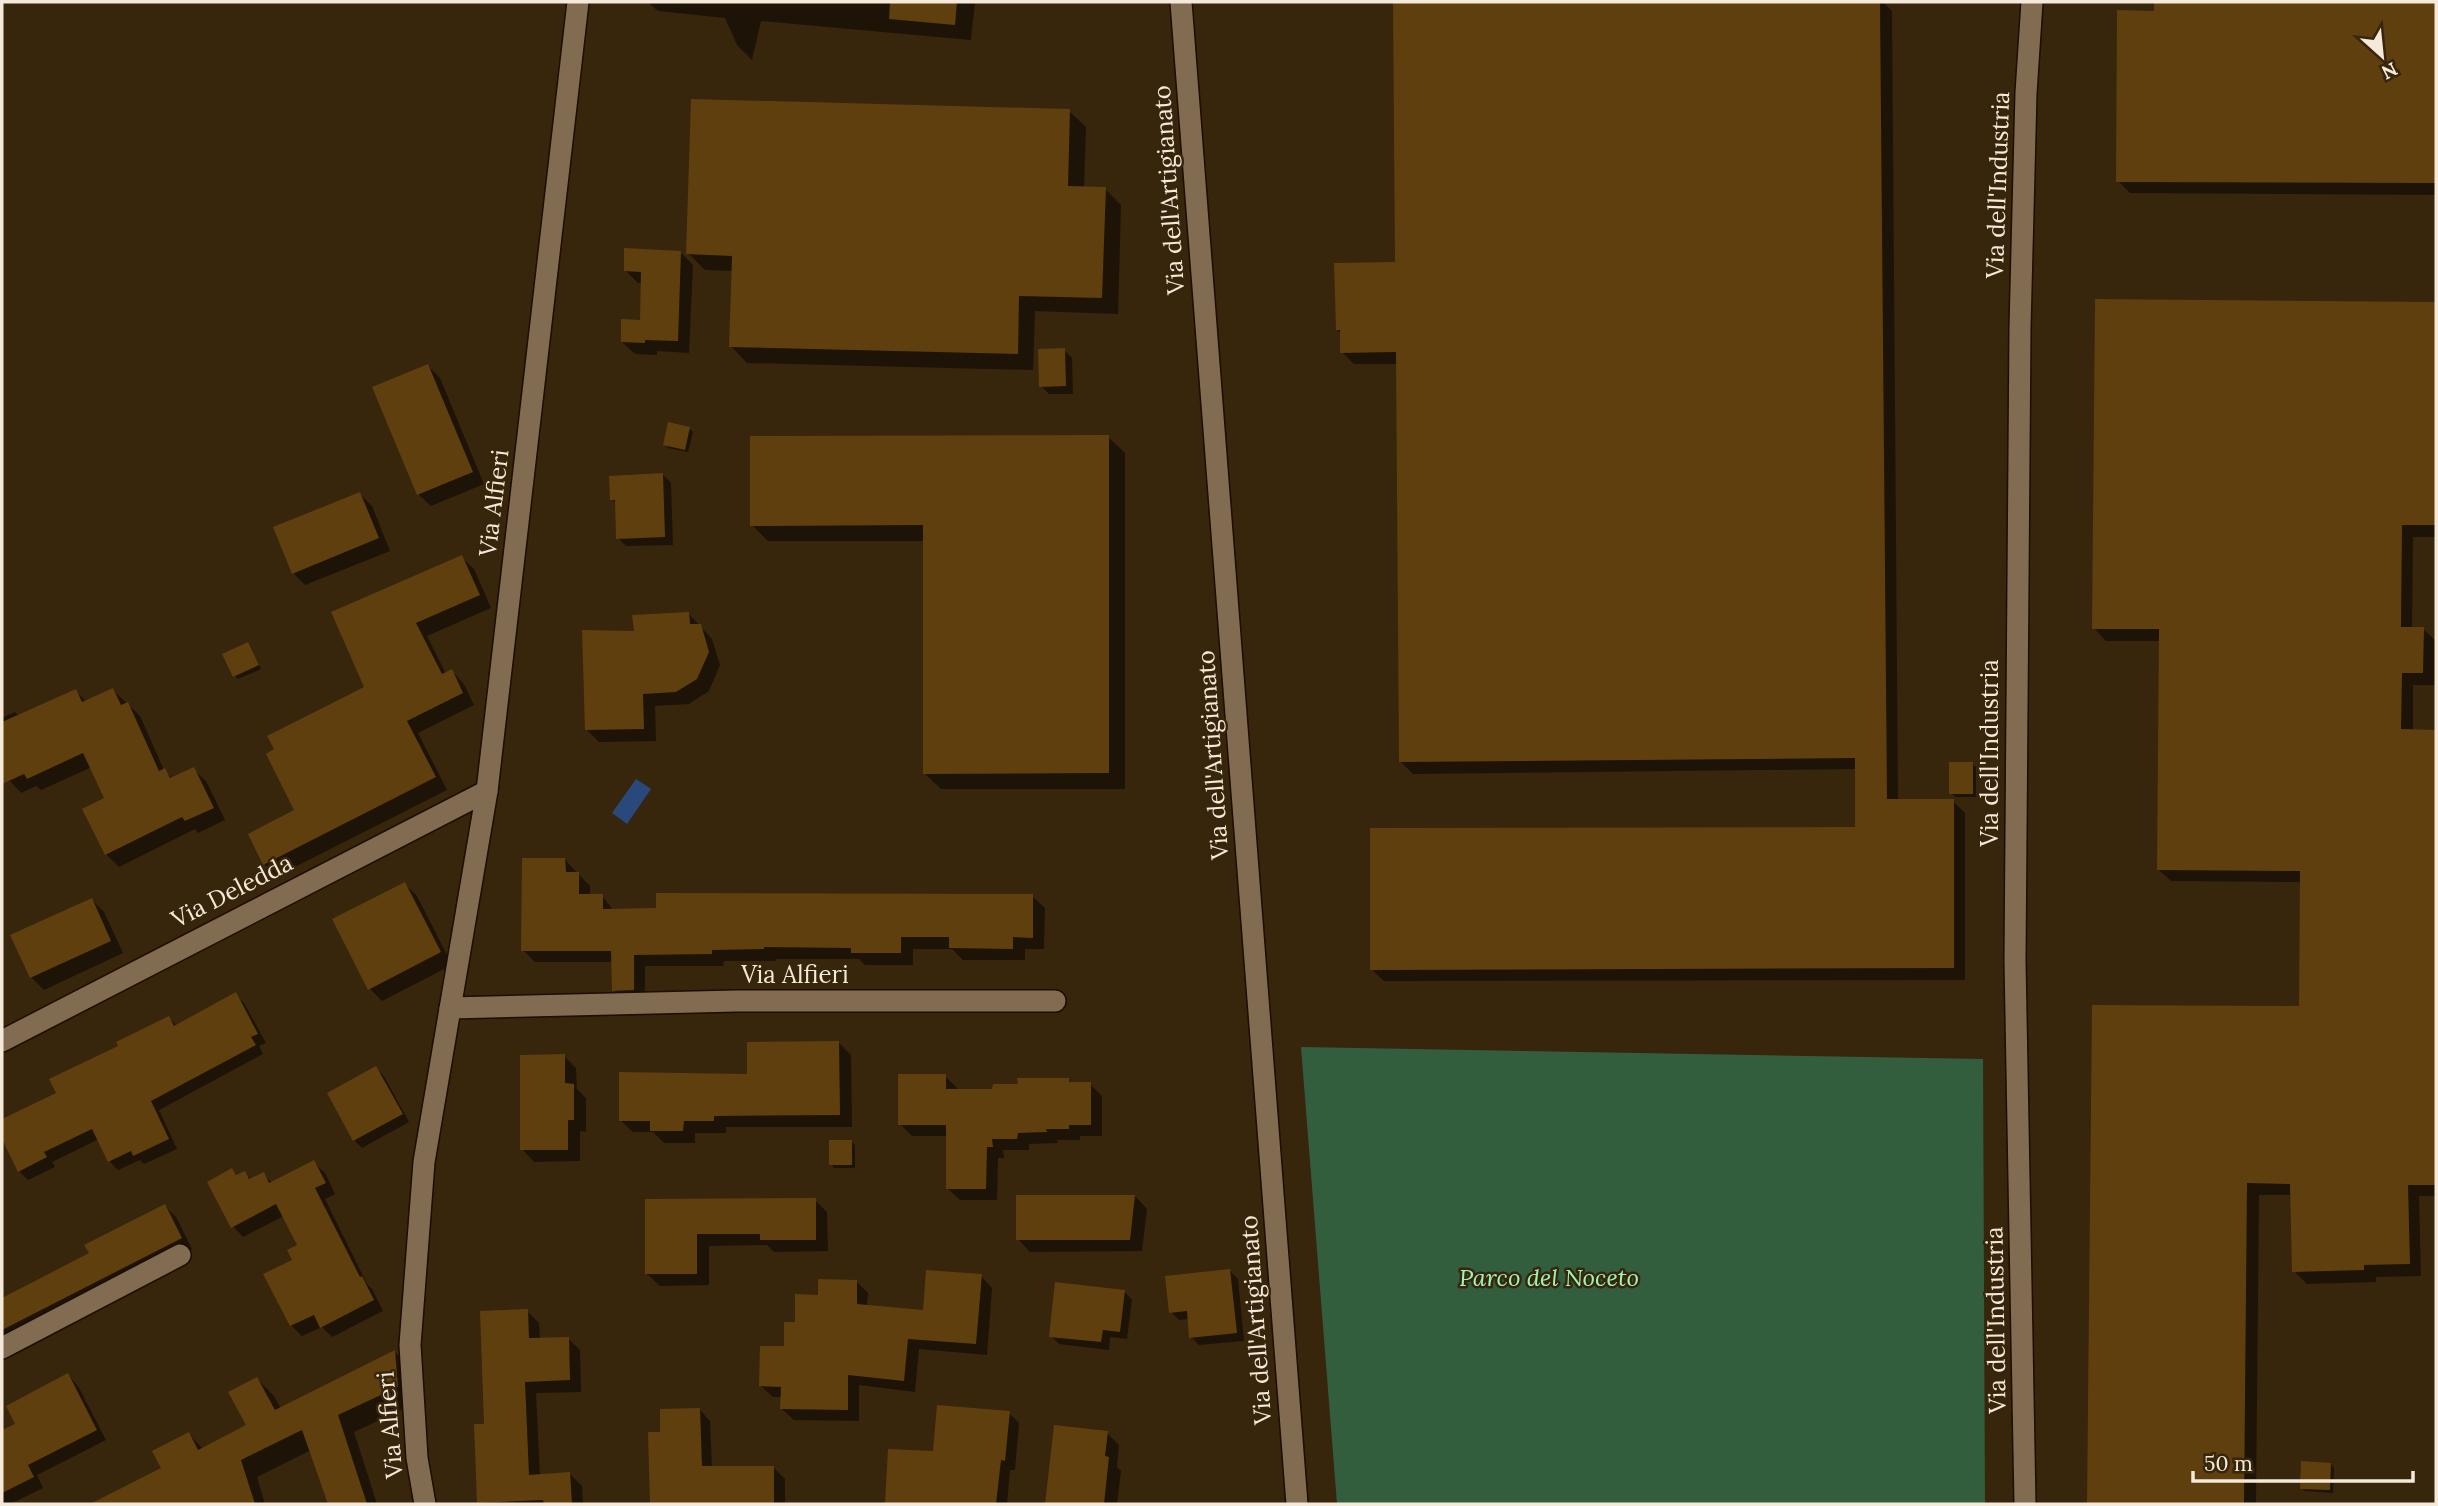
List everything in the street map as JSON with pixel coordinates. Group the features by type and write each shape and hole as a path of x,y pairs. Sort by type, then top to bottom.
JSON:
{"street":[{"name":"Via Alfieri","path":"425,1504 417,1458 410,1345 424,1162 488,791 578,2"},
{"name":"Via dell'Artigianato","path":"1181,2 1297,1504"},
{"name":"Via dell'Industria","path":"2025,1504 2015,947 2020,328 2026,93 2032,2"},
{"name":"Via Deledda","path":"2,1041 488,791"},
{"name":"Via Alfieri","path":"450,1008 736,1001 1055,1001"},
{"path":"2,1348 180,1255"}],"green space":[{"name":"Parco del Noceto","path":"1301,1047 1983,1059 1985,1504 1337,1504"}],"water":[{"path":"636,779 651,789 627,824 612,813"}],"building":[{"path":"890,2 957,2 955,25 889,19"},
{"path":"1393,2 1880,2 1887,799 1954,799 1954,968 1370,970 1370,828 1855,827 1855,758 1399,762 1396,352 1340,353 1340,330 1336,330 1334,263 1395,262"},
{"path":"2154,2 2436,2 2436,183 2116,182 2117,10 2154,11"},
{"path":"691,99 1070,109 1068,186 1106,187 1102,298 1019,296 1018,354 729,347 732,256 686,254"},
{"path":"624,248 681,251 678,341 621,342 621,319 640,320 641,272 624,271"},
{"path":"2095,299 2436,302 2436,525 2402,525 2401,627 2424,627 2423,673 2402,673 2401,729 2436,730 2436,1185 2408,1185 2410,1264 2364,1265 2364,1270 2292,1272 2290,1184 2247,1183 2244,1504 2087,1504 2092,1005 2299,1006 2300,871 2157,870 2159,629 2092,629"},
{"path":"1065,348 1066,386 1039,387 1038,349"},
{"path":"428,364 473,472 417,495 372,387"},
{"path":"668,422 690,427 685,450 663,445"},
{"path":"1109,435 1109,773 923,774 923,525 750,526 750,436"},
{"path":"663,473 665,537 616,539 615,500 610,500 609,476"},
{"path":"360,492 379,538 292,574 273,527"},
{"path":"462,555 480,595 416,623 442,674 452,669 463,693 407,721 436,777 263,865 248,834 294,810 266,754 274,749 267,736 364,687 331,612"},
{"path":"689,612 690,624 701,624 709,652 697,679 676,692 643,694 644,729 585,730 582,630 634,631 632,615"},
{"path":"248,642 259,665 233,677 222,654"},
{"path":"113,688 121,705 128,702 159,771 165,768 170,778 194,767 214,808 185,821 182,817 105,855 82,809 104,798 83,753 27,779 24,774 2,784 2,722 76,689 82,702"},
{"path":"1949,762 1973,762 1973,794 1949,794"},
{"path":"522,858 565,858 566,872 579,872 579,894 603,894 603,909 656,908 656,893 1033,894 1033,938 1013,937 1013,949 949,948 949,937 901,937 901,953 851,953 851,948 764,947 712,950 712,954 634,955 634,990 612,991 611,951 521,951"},
{"path":"405,882 441,952 368,990 332,919"},
{"path":"92,898 111,941 30,978 10,935"},
{"path":"236,992 258,1034 251,1037 256,1045 151,1101 169,1139 133,1156 131,1151 108,1162 92,1129 44,1152 47,1157 18,1172 2,1139 2,1119 56,1093 49,1079 118,1046 116,1042 169,1016 174,1026"},
{"path":"839,1041 840,1115 714,1116 714,1121 684,1121 683,1131 650,1131 650,1121 619,1121 619,1072 747,1074 747,1042"},
{"path":"565,1054 565,1083 574,1084 574,1120 568,1120 568,1150 520,1150 520,1055"},
{"path":"376,1066 403,1114 353,1141 327,1093"},
{"path":"898,1074 946,1074 946,1089 992,1089 993,1084 1018,1084 1017,1078 1069,1078 1069,1082 1091,1082 1091,1125 1069,1125 1069,1129 1018,1133 1017,1139 992,1139 993,1147 987,1147 986,1189 946,1189 946,1125 898,1125"},
{"path":"829,1140 852,1140 852,1165 829,1165"},
{"path":"314,1160 326,1183 315,1188 374,1300 320,1328 314,1315 290,1326 263,1274 292,1260 287,1250 297,1245 276,1204 231,1228 207,1182 232,1168 236,1175 245,1171 249,1179 264,1172 269,1183"},
{"path":"1016,1195 1135,1195 1130,1240 1016,1240"},
{"path":"816,1198 816,1240 760,1240 760,1234 697,1234 697,1274 645,1274 645,1199"},
{"path":"165,1204 182,1238 2,1330 2,1298 89,1253 84,1245"},
{"path":"1230,1269 1237,1333 1189,1338 1187,1311 1169,1313 1165,1276"},
{"path":"926,1270 982,1274 976,1344 908,1339 904,1381 848,1375 848,1410 780,1409 781,1387 759,1386 760,1346 784,1346 784,1322 795,1322 795,1294 818,1295 818,1279 857,1280 857,1304 923,1310"},
{"path":"1055,1282 1125,1290 1120,1332 1103,1330 1101,1342 1049,1337"},
{"path":"528,1309 529,1338 569,1337 570,1380 525,1382 529,1475 570,1472 572,1504 544,1504 543,1500 477,1503 474,1424 484,1424 480,1311"},
{"path":"395,1350 398,1387 338,1415 367,1504 328,1504 302,1430 241,1460 255,1504 90,1504 161,1468 152,1451 189,1432 198,1450 246,1425 228,1392 257,1377 275,1410"},
{"path":"68,1373 97,1430 28,1465 34,1477 2,1493 2,1430 15,1424 6,1406"},
{"path":"937,1405 1010,1411 1005,1461 1001,1460 996,1504 885,1504 888,1449 933,1451"},
{"path":"700,1408 702,1466 774,1466 774,1504 650,1504 648,1432 660,1432 660,1409"},
{"path":"1054,1425 1108,1431 1105,1456 1109,1457 1104,1504 1045,1504"},
{"path":"2301,1461 2331,1463 2330,1490 2300,1489"}]}
